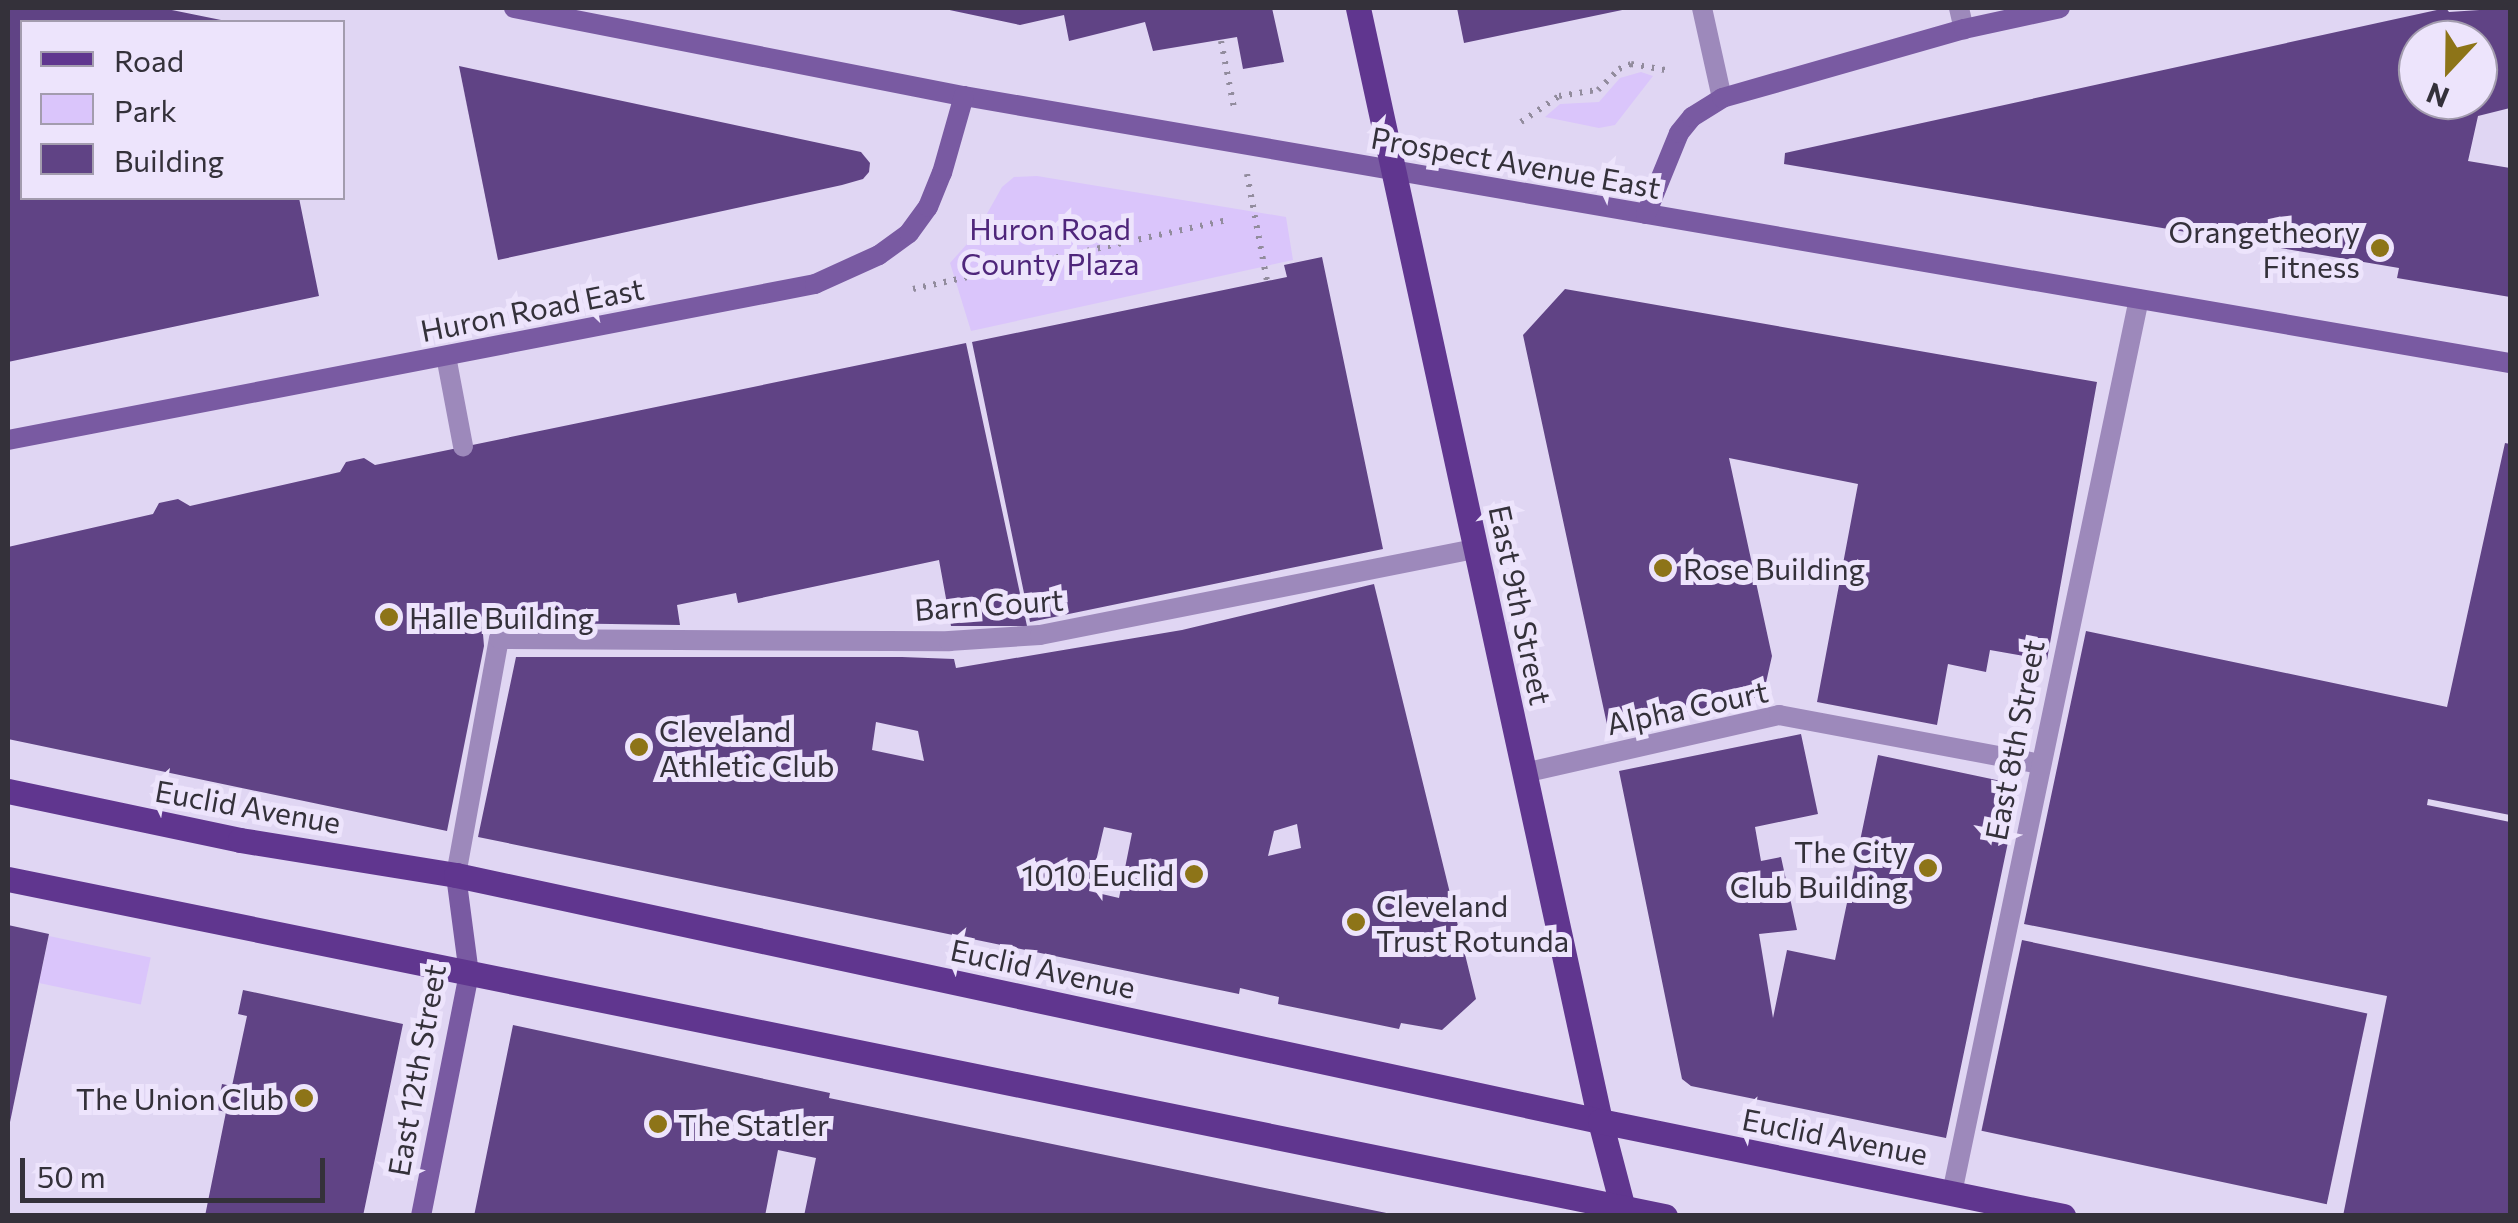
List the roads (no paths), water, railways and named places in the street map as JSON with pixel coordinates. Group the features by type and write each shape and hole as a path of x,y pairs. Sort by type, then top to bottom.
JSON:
{"main road":[{"name":"East 9th Street","path":"1358,8 1600,1121 1624,1211"},
{"name":"Euclid Avenue","path":"8,791 240,840 456,874 1600,1121 2063,1216"},
{"path":"8,878 1624,1211 1665,1216"}],"street":[{"name":"Prospect Avenue East","path":"514,8 964,96 2510,362"},
{"path":"1646,214 1680,133 1692,117 1722,98 1745,88 1964,29 2060,8"},
{"name":"Huron Road East","path":"8,440 815,284 879,256 909,233 928,206 964,96"},
{"name":"East 12th Street","path":"420,1216 469,974 456,874"}],"lane":[{"path":"1702,8 1722,98"},
{"path":"1959,8 1964,29"},
{"name":"East 8th Street","path":"1952,1193 2140,299"},
{"path":"446,356 463,446"},
{"name":"Barn Court","path":"456,874 499,638 949,641 1040,635 1476,549"},
{"name":"Alpha Court","path":"1524,773 1778,715 2040,764"}],"place":[{"name":"Orangetheory Fitness","path":"2380,248"},
{"name":"Rose Building","path":"1663,568"},
{"name":"Halle Building","path":"389,617"},
{"name":"Cleveland Athletic Club","path":"639,747"},
{"name":"The City Club Building","path":"1928,868"},
{"name":"1010 Euclid","path":"1194,874"},
{"name":"Cleveland Trust Rotunda","path":"1356,922"},
{"name":"The Union Club","path":"304,1098"},
{"name":"The Statler","path":"658,1124"}],"park label":[{"name":"Huron Road County Plaza","path":"1050,245"}]}
